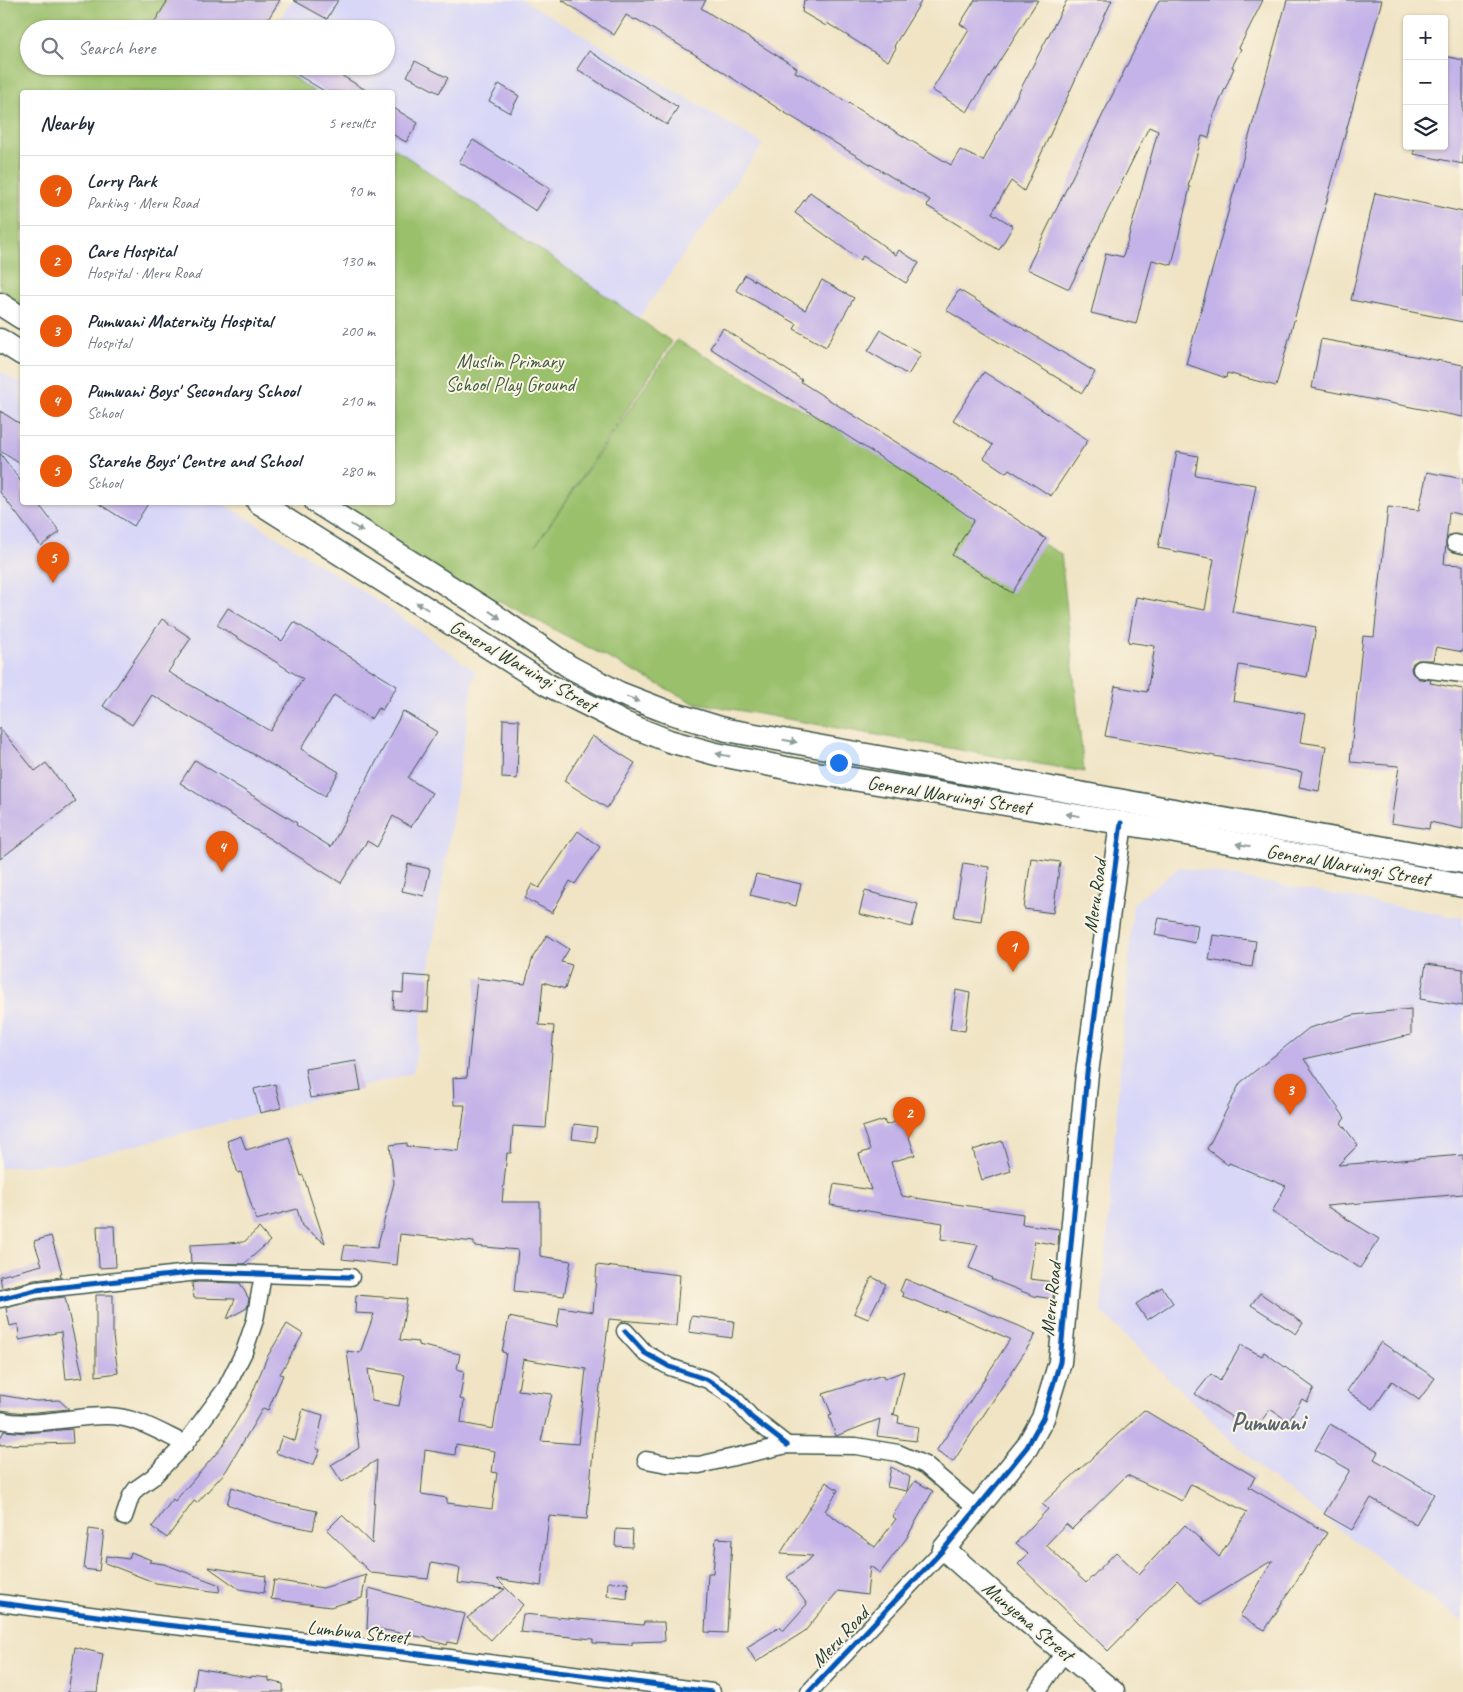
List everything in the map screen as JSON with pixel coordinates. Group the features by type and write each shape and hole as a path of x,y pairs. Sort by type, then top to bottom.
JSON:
{"main road":[{"path":"0,304 20,317"},
{"path":"0,340 20,353"},
{"name":"General Waruingi Street","path":"263,505 548,685 624,723 669,741 716,754 786,768 1121,823 1463,886"},
{"name":"General Waruingi Street","path":"321,505 490,612 570,667 619,694 668,712 727,730 1463,862"},
{"name":"Meru Road","path":"944,1549 1027,1447 1043,1418 1060,1362 1087,1073 1121,823"},
{"name":"Munyema Street","path":"944,1549 999,1598 1113,1692"}],"street":[{"path":"1422,669 1463,674"},
{"path":"0,1299 36,1290 198,1272 350,1277"},
{"path":"124,1517 131,1496 136,1488 153,1477 185,1444 226,1388 244,1352 255,1320 263,1275"},
{"path":"625,1331 645,1353 670,1367 708,1380 733,1397 751,1417 787,1445"},
{"path":"0,1420 30,1422 106,1416 124,1418 152,1427 185,1444"},
{"path":"646,1460 667,1464 699,1465 787,1445 856,1446 898,1453 925,1464 977,1509"},
{"name":"Meru Road","path":"809,1692 944,1549"},
{"name":"Lumbwa Street","path":"0,1603 712,1692"},
{"path":"1037,1692 1065,1651"},
{"path":"614,1692 626,1681"}],"shaded area":[{"path":"292,0 524,0 763,144 638,319 395,158 395,90 292,90 269,75 395,75 395,20 279,20"},
{"path":"0,371 20,383 20,505 226,505 384,605 475,671 413,1073 72,1162 0,1168"},
{"path":"1180,867 1463,918 1463,1622 1266,1474 1101,1312 1133,903"}],"green space":[{"path":"0,0 183,0 211,20 20,20 20,75 290,75 312,90 20,90 20,317 0,304"},
{"name":"Muslim Primary School Play Ground","path":"395,148 672,342 536,545 677,340 1061,554 1084,772 692,702 498,600 490,612 319,505 395,505"}],"building":[{"path":"168,0 280,0 268,20 156,20"},
{"path":"293,0 338,0 327,19"},
{"path":"562,0 706,0 701,8 797,68 795,72 951,165 960,150 983,161 1067,0 1112,0 1024,191 1011,181 992,213 1013,226 999,250 927,206 930,200 782,111 714,66 636,19 626,15 614,35"},
{"path":"804,0 922,0 894,46 896,48 888,61 827,23 826,26 802,12"},
{"path":"975,0 1038,0 967,112 932,90 969,30 960,24"},
{"path":"1159,0 1263,0 1239,48 1241,49 1232,67 1234,68 1213,117 1209,138 1202,136 1188,186 1190,187 1172,265 1152,260 1136,324 1091,313 1106,253 1123,257 1158,131 1149,127 1069,289 1027,269"},
{"path":"1287,0 1382,0 1276,386 1227,373 1226,378 1186,364"},
{"path":"589,51 678,107 667,125 577,69"},
{"path":"1448,57 1463,60 1463,164 1414,154 1414,150 1448,150"},
{"path":"415,61 448,78 439,93 407,76"},
{"path":"298,75 341,75 366,90 323,90"},
{"path":"499,84 519,96 510,113 489,101"},
{"path":"395,109 418,123 406,142 395,136"},
{"path":"473,140 550,189 536,211 459,162"},
{"path":"810,192 896,255 899,250 919,263 906,283 863,256 860,260 795,213"},
{"path":"1375,193 1463,212 1463,322 1351,300"},
{"path":"745,275 805,310 822,280 854,298 826,347 794,329 797,324 736,290"},
{"path":"959,290 1095,372 1082,393 946,310"},
{"path":"723,328 802,380 801,382 946,472 1046,539 1012,593 952,555 974,520 933,491 710,348"},
{"path":"881,330 921,354 908,375 868,351"},
{"path":"1321,339 1463,365 1463,417 1312,388"},
{"path":"984,372 1088,440 1051,496 1009,469 1006,473 984,458 993,445 953,420"},
{"path":"0,411 20,424 20,464 0,451"},
{"path":"1177,452 1198,456 1195,475 1256,485 1232,612 1316,627 1307,677 1239,665 1233,701 1305,714 1300,742 1326,746 1319,791 1299,787 1302,772 1105,736 1115,686 1147,692 1155,646 1128,642 1136,597 1205,610 1214,559 1158,548"},
{"path":"0,453 20,480 20,505 39,505 60,532 41,546 0,492"},
{"path":"1427,472 1463,479 1463,515 1449,512 1444,564 1463,565 1463,652 1436,647 1433,660 1418,660 1413,663 1411,668 1412,673 1419,679 1431,680 1430,683 1463,689 1463,829 1430,822 1429,829 1391,823 1399,766 1350,762 1363,636 1374,637 1388,507 1419,510"},
{"path":"101,505 147,505 134,526"},
{"path":"228,608 282,641 294,622 397,686 382,710 378,708 371,719 334,695 301,749 339,772 325,796 152,695 132,725 103,706 162,619 191,638 168,672 270,731 303,679 217,625"},
{"path":"403,711 437,732 408,778 432,793 411,827 393,816 377,847 367,841 341,883 180,783 195,760 297,823 296,825 331,847"},
{"path":"503,719 519,720 517,779 502,778"},
{"path":"0,728 35,771 46,763 76,801 0,859"},
{"path":"592,736 635,763 607,808 564,781"},
{"path":"578,831 600,847 575,884 570,881 552,913 525,898 532,884 539,888"},
{"path":"1031,858 1060,862 1053,913 1024,909"},
{"path":"963,863 989,867 981,921 954,917"},
{"path":"408,864 430,869 424,896 402,891"},
{"path":"756,874 801,884 796,906 750,895"},
{"path":"865,891 918,904 912,927 859,914"},
{"path":"1159,918 1198,925 1195,943 1155,935"},
{"path":"547,935 569,949 561,962 572,965 565,989 543,982 539,1025 554,1026 546,1128 513,1126 511,1153 507,1153 502,1202 540,1202 540,1256 571,1261 564,1296 514,1291 518,1250 474,1246 474,1242 400,1234 397,1265 342,1259 345,1245 377,1248 394,1183 390,1145 407,1143 407,1146 459,1151 465,1105 454,1105 453,1078 467,1077 477,978 525,984 533,957"},
{"path":"1213,935 1256,941 1252,967 1209,960"},
{"path":"1426,964 1463,969 1463,1006 1420,999"},
{"path":"404,975 430,977 428,1012 393,1009 394,992 403,993"},
{"path":"956,990 970,993 965,1031 950,1029"},
{"path":"1411,1009 1411,1035 1304,1059 1345,1118 1341,1123 1358,1145 1338,1165 1463,1155 1463,1194 1326,1206 1379,1239 1360,1268 1272,1212 1286,1186 1229,1163 1228,1165 1207,1149 1240,1083 1309,1028 1354,1015"},
{"path":"356,1061 361,1090 310,1098 305,1069"},
{"path":"275,1084 281,1108 260,1113 254,1089"},
{"path":"903,1119 915,1155 891,1162 902,1196 1023,1214 1022,1224 1059,1229 1058,1245 1035,1241 1030,1279 1054,1282 1053,1299 1034,1296 969,1268 978,1245 941,1239 943,1223 830,1205 834,1184 871,1190 859,1154 870,1150 862,1127 884,1120 886,1125"},
{"path":"574,1124 597,1127 595,1142 572,1139"},
{"path":"241,1136 246,1150 289,1137 325,1243 302,1226 297,1209 256,1220 241,1172 238,1173 227,1141"},
{"path":"1002,1141 1011,1171 982,1180 973,1150"},
{"path":"97,1226 114,1226 116,1267 99,1268"},
{"path":"259,1228 270,1241 244,1264 191,1263 190,1245 244,1242"},
{"path":"51,1236 62,1273 60,1273 61,1277 34,1280 2,1288 0,1276 42,1265 34,1241"},
{"path":"597,1265 680,1275 676,1325 609,1319 596,1417 587,1519 549,1516 541,1586 497,1579 523,1605 491,1640 467,1618 505,1589 458,1583 460,1568 431,1563 428,1579 371,1573 327,1530 342,1515 372,1544 377,1460 342,1482 331,1465 359,1448 347,1351 360,1353 374,1314 355,1313 356,1295 407,1299 400,1340 418,1342 418,1345 460,1354 457,1369 464,1371 460,1399 464,1400 461,1423 493,1429 506,1353 502,1352 509,1317 557,1327 560,1307 593,1312","holes":["523,1359 586,1369 578,1444 541,1441 552,1394 518,1390","368,1369 405,1375 399,1406 372,1401","456,1444 495,1451 492,1472 497,1473 492,1509 447,1503 447,1498 421,1494 425,1450 455,1455"]},
{"path":"872,1277 886,1284 868,1319 854,1313"},
{"path":"905,1279 1036,1334 953,1462 936,1451 1010,1339 945,1311 946,1313 902,1296 903,1293 900,1291"},
{"path":"192,1283 240,1283 249,1299 247,1308 227,1319 235,1299 194,1298"},
{"path":"1162,1287 1173,1303 1147,1320 1136,1304"},
{"path":"1260,1293 1303,1323 1296,1334 1251,1305"},
{"path":"96,1295 113,1295 113,1336 118,1373 96,1376"},
{"path":"65,1297 83,1377 66,1379 61,1332 19,1340 18,1324 10,1326 6,1308 38,1300"},
{"path":"691,1316 734,1321 732,1338 689,1332"},
{"path":"287,1324 303,1334 280,1374 283,1375 268,1410 263,1408 226,1471 197,1503 194,1501 167,1538 152,1527 173,1499 175,1501 221,1448 250,1399 267,1357"},
{"path":"1381,1342 1435,1378 1419,1400 1392,1381 1373,1409 1347,1391"},
{"path":"1241,1345 1262,1356 1264,1352 1314,1388 1307,1402 1302,1399 1288,1421 1270,1409 1254,1431 1195,1394 1211,1374 1220,1381"},
{"path":"904,1371 894,1414 892,1414 899,1416 898,1423 918,1427 916,1441 877,1436 880,1419 836,1436 829,1416 832,1415 823,1394 883,1375 884,1379"},
{"path":"0,1395 36,1401 59,1400 69,1409 25,1413 0,1410"},
{"path":"303,1409 323,1415 316,1448 320,1450 314,1464 308,1464 276,1453 282,1436 295,1441"},
{"path":"1144,1410 1255,1477 1249,1487 1327,1533 1265,1630 1240,1616 1273,1560 1200,1604 1177,1580 1108,1651 1018,1564 1028,1554 1016,1543 1048,1509 1042,1504","holes":["1127,1475 1182,1501 1191,1484 1247,1512 1219,1557 1185,1525 1139,1574 1116,1552 1086,1583 1046,1545 1066,1524 1072,1529"]},
{"path":"1330,1424 1378,1452 1374,1459 1434,1494 1416,1524 1371,1498 1352,1530 1324,1514 1350,1470 1315,1450"},
{"path":"72,1429 73,1443 0,1445 0,1438 4,1431 26,1433"},
{"path":"891,1467 910,1477 907,1491 887,1487"},
{"path":"915,1481 933,1491 906,1539 880,1573 870,1566 867,1595 838,1591 805,1631 756,1662 747,1647 780,1627 783,1631 807,1604 787,1577 813,1556 780,1554 826,1482 838,1490 825,1511 875,1547 896,1519 892,1516"},
{"path":"232,1487 272,1502 317,1511 313,1530 274,1522 227,1504"},
{"path":"89,1529 104,1531 99,1571 84,1569"},
{"path":"616,1529 633,1530 632,1547 615,1546"},
{"path":"716,1538 732,1539 727,1633 705,1632 708,1573 713,1573"},
{"path":"131,1552 151,1560 149,1562 164,1564 220,1585 219,1592 156,1583 105,1563 106,1556 129,1559"},
{"path":"208,1567 266,1576 264,1593 239,1589"},
{"path":"366,1575 362,1598 330,1607 271,1599 274,1580 323,1588"},
{"path":"608,1582 628,1583 627,1599 607,1596"},
{"path":"369,1588 465,1614 457,1644 448,1642 447,1645 426,1638 379,1629 367,1629"},
{"path":"523,1614 643,1625 644,1622 664,1622 665,1641 632,1642 632,1645 593,1643 593,1639 520,1632"},
{"path":"75,1647 103,1654 97,1692 68,1692"},
{"path":"197,1668 251,1678 251,1676 269,1678 269,1681 283,1684 283,1692 193,1692"}],"cycle path":[{"path":"809,1692 944,1549 1027,1447 1043,1418 1060,1362 1087,1073 1121,823"},
{"path":"0,1299 36,1290 198,1272 351,1277"},
{"path":"625,1331 645,1353 670,1367 708,1380 733,1397 751,1417 787,1445"},
{"path":"0,1603 712,1692"}],"place":[{"name":"Starehe Boys' Centre and School","path":"53,583"},
{"name":"Pumwani Boys' Secondary School","path":"222,872"},
{"name":"Lorry Park","path":"1013,972"},
{"name":"Pumwani Maternity Hospital","path":"1290,1115"},
{"name":"Care Hospital","path":"909,1138"}],"district":[{"name":"Pumwani","path":"1268,1422"}]}
